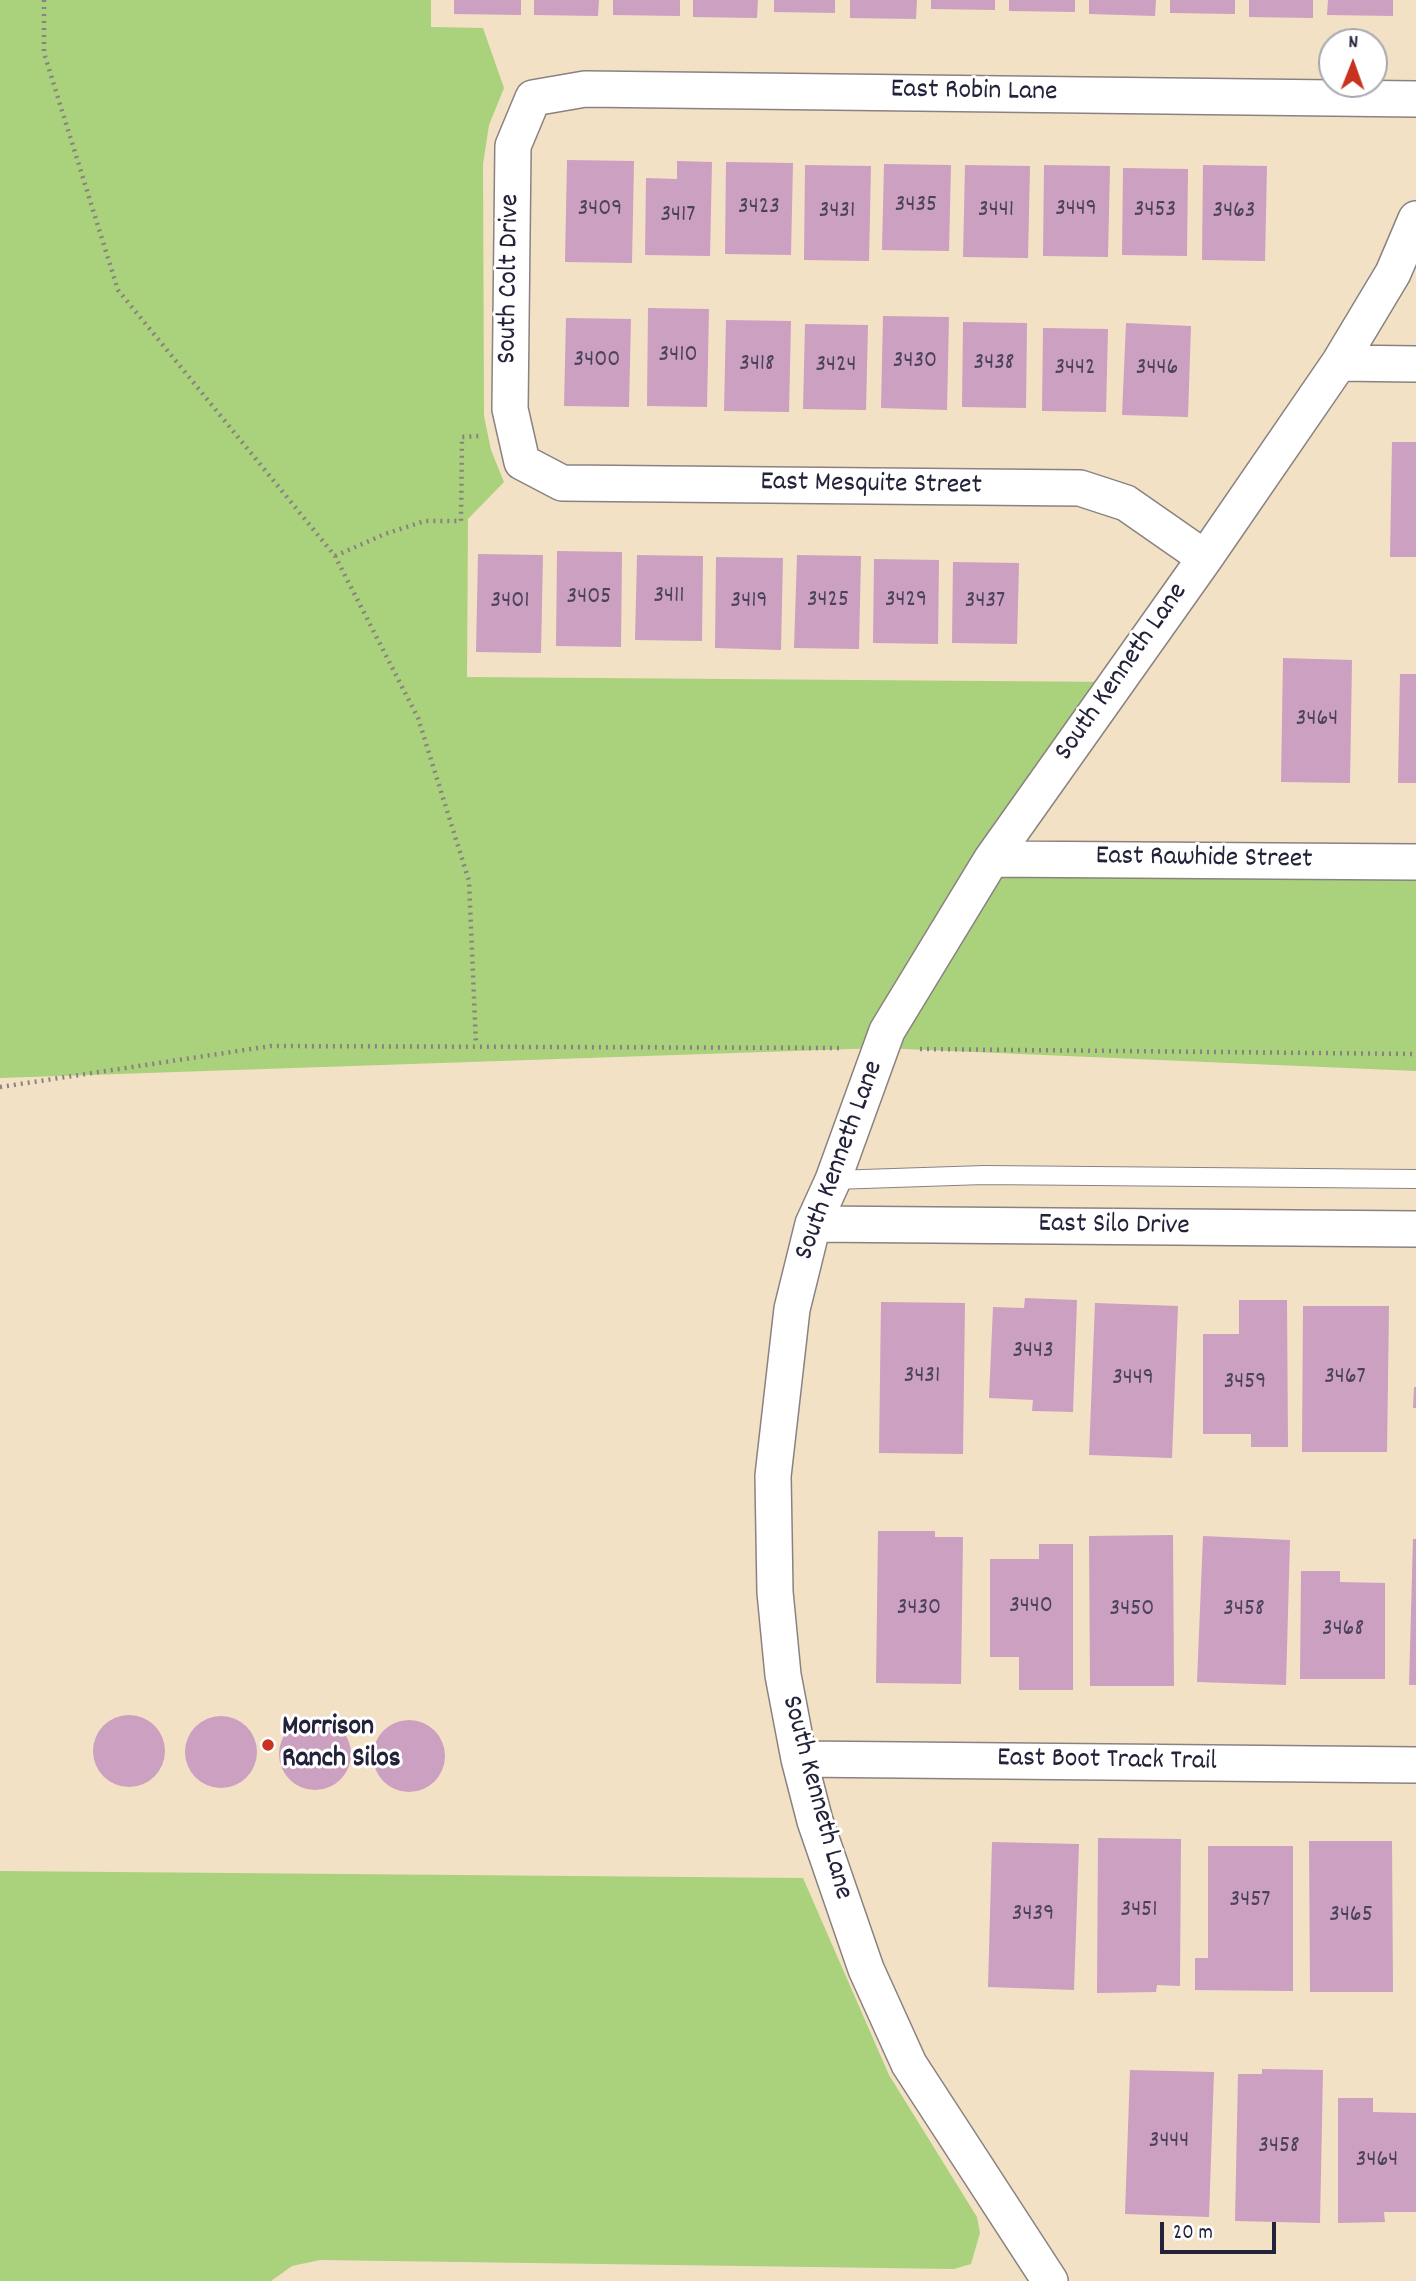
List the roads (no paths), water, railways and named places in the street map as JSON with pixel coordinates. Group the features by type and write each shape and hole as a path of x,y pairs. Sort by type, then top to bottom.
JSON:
{"street":[{"name":"East Robin Lane","path":"533,98 585,89 1416,99"},
{"name":"South Colt Drive","path":"519,449 510,409 513,146 533,98"},
{"name":"South Kenneth Lane","path":"1050,2281 909,2064 861,1956 815,1821 799,1759 783,1675 776,1606 773,1476 792,1309 813,1224 887,1031 992,859 1339,363 1393,273 1416,219"},
{"path":"1339,363 1416,364"},
{"name":"East Mesquite Street","path":"519,449 562,483 1080,488 1126,503 1205,558"},
{"name":"East Rawhide Street","path":"992,859 1416,862"},
{"name":"East Silo Drive","path":"813,1224 1416,1229"},
{"name":"East Boot Track Trail","path":"799,1759 1416,1765"}],"lane":[{"path":"832,1180 984,1175 1416,1179"}],"place":[{"name":"Morrison Ranch Silos","path":"268,1745"}]}
